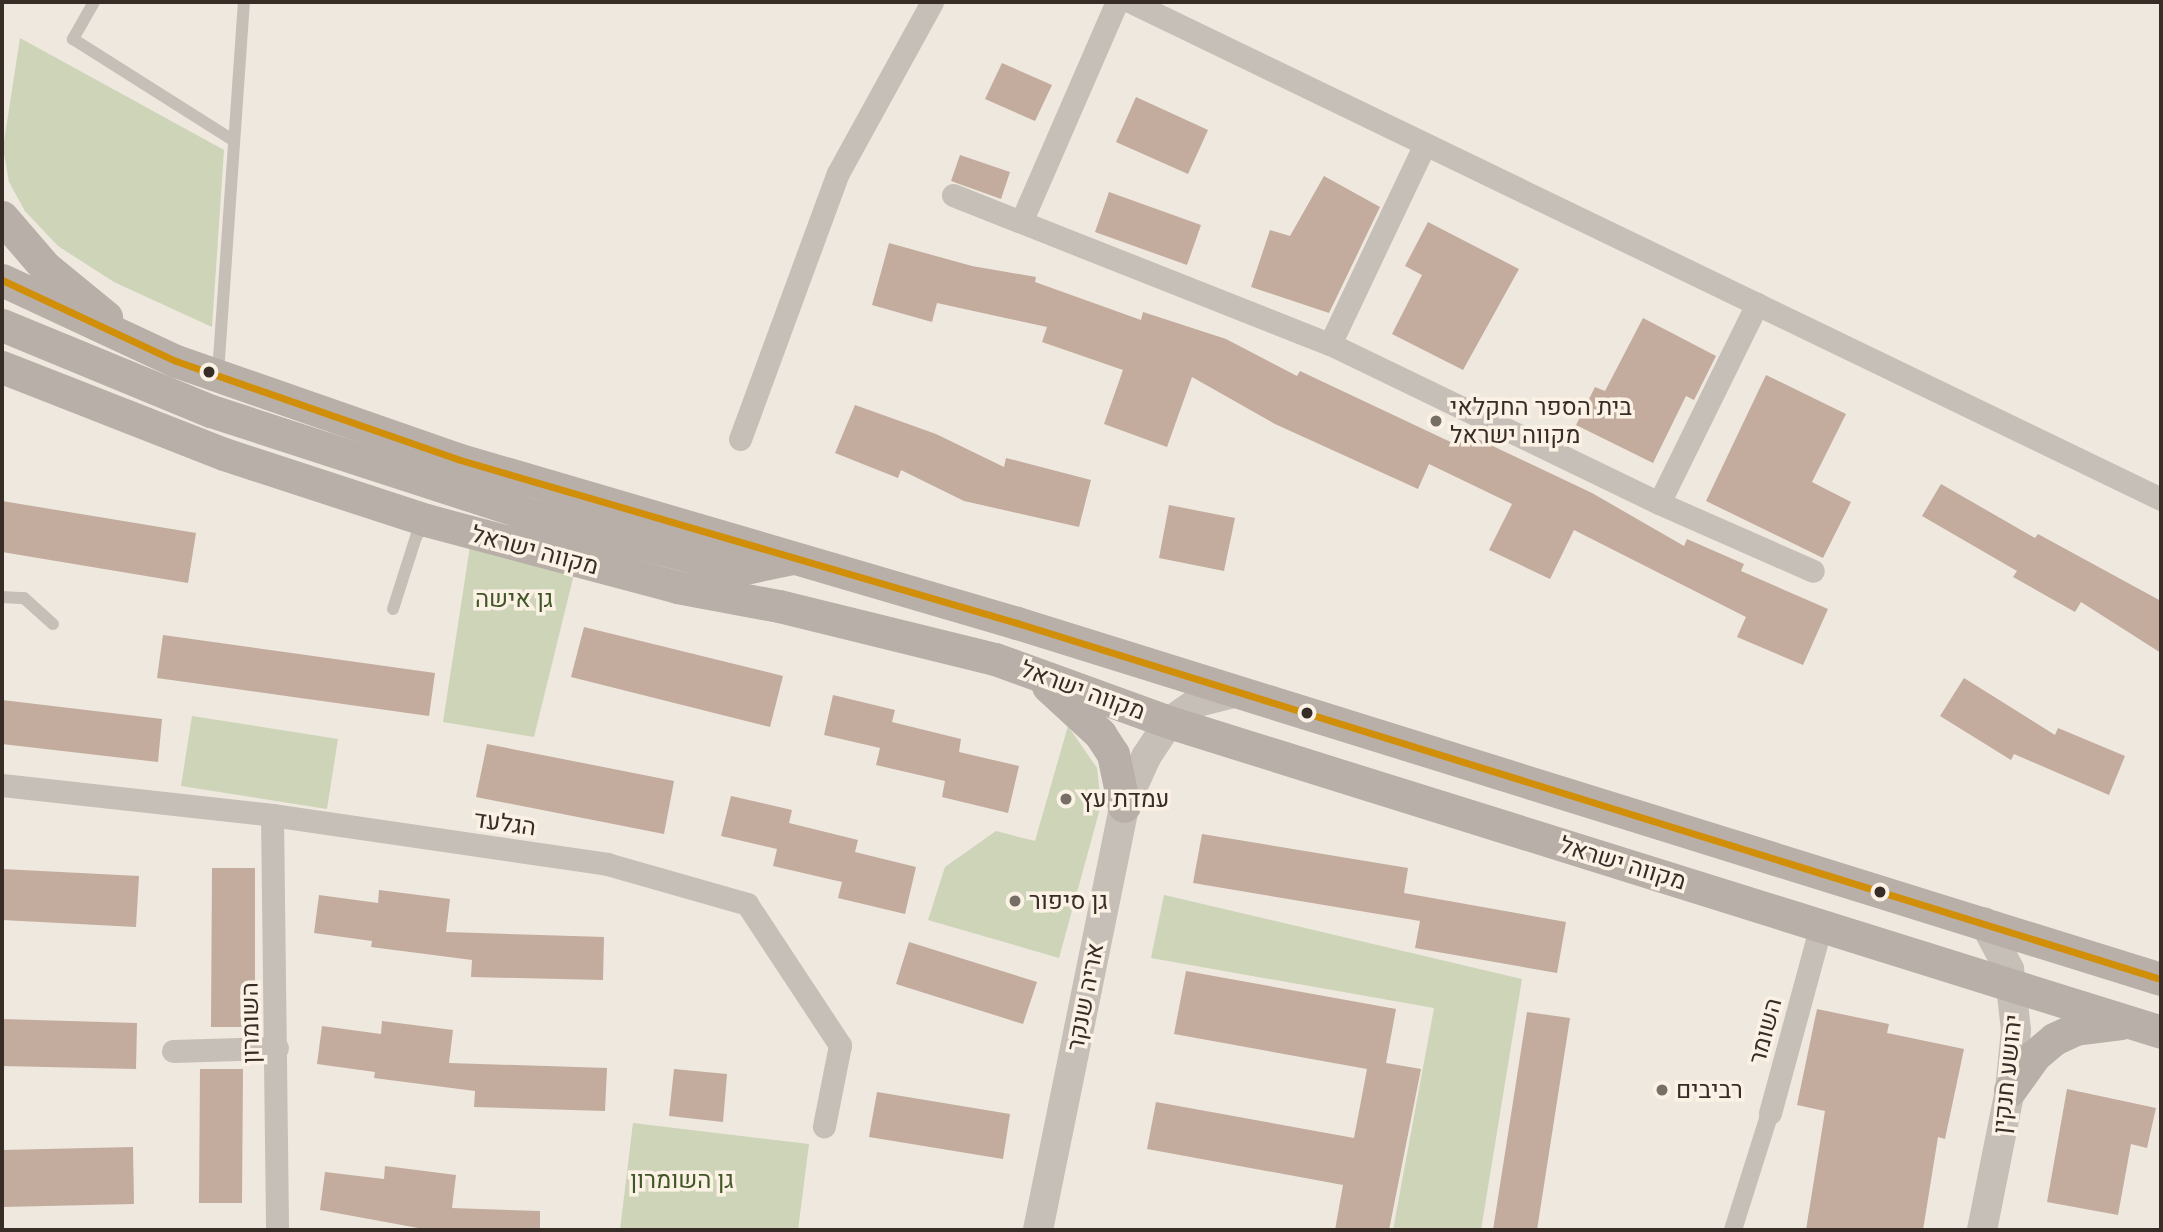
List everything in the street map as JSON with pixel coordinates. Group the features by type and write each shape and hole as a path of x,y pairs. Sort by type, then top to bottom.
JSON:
{"main road":[{"path":"2,217 22,244 76,294 176,361"},
{"name":"מקווה ישראל","path":"2,280 176,361 457,459 798,557 1984,922 2161,979"},
{"path":"2,325 211,411 323,450 535,516 740,569 798,557"},
{"name":"מקווה ישראל","path":"2,367 224,454 426,520 677,587 779,606 947,645 1030,670 1170,722 2146,1027"},
{"path":"740,569 779,606"},
{"path":"1030,670 1100,734 1113,754 1124,806"},
{"path":"2010,1090 2035,1055 2054,1039 2075,1029 2146,1027"}],"street":[{"path":"740,439 838,173 932,2"},
{"path":"1021,220 1117,2"},
{"path":"1131,2 2161,499"},
{"path":"1330,344 1425,144"},
{"path":"953,195 1330,344 1660,503 1813,570"},
{"path":"1660,503 1756,304"},
{"name":"אריה שנקר","path":"1038,1230 1124,806 1146,757 1170,722 1198,702 1235,693"},
{"name":"הגלעד","path":"2,785 272,815 607,864 747,904 840,1045 824,1126"},
{"name":"השומרון","path":"272,815 278,1230"},
{"name":"יהושע חנקין","path":"1982,1230 2010,1090 2016,1030 2013,985 2005,957 1984,922"},
{"name":"השומר","path":"1734,1230 1770,1113 1821,925"},
{"path":"173,1051 277,1048"}],"lane":[{"path":"94,2 73,39 233,140"},
{"path":"218,377 244,2"},
{"path":"393,609 415,537 426,520"},
{"path":"2,597 24,598 53,624"}],"green space":[{"path":"20,38 224,150 212,327 114,282 58,246 25,211 9,182 3,148"},
{"name":"גן אישה","path":"472,533 577,562 534,737 443,722"},
{"path":"192,716 338,739 327,809 181,786"},
{"path":"1068,726 1097,768 1101,805 1059,958 928,920 945,867 996,831 1035,841"},
{"path":"1164,895 1522,979 1481,1230 1393,1230 1434,1008 1151,958"},
{"name":"גן השומרון","path":"633,1123 809,1144 798,1230 620,1230"}],"building":[{"path":"1002,63 1052,85 1035,121 985,99"},
{"path":"1136,97 1208,130 1188,174 1116,142"},
{"path":"960,155 1010,172 1001,199 951,181"},
{"path":"1324,176 1380,207 1329,313 1251,287 1270,230 1290,236"},
{"path":"1109,192 1201,225 1187,265 1095,232"},
{"path":"1428,222 1519,269 1463,370 1392,334 1422,275 1405,266"},
{"path":"889,243 972,266 1036,277 1035,282 1141,320 1143,312 1226,339 1297,376 1300,371 1457,445 1463,432 1592,493 1684,546 1687,539 1744,564 1741,571 1828,609 1803,665 1737,637 1746,617 1574,530 1550,579 1489,550 1512,504 1429,464 1418,489 1275,424 1192,377 1167,447 1104,424 1123,370 1042,342 1047,327 937,303 932,322 872,305"},
{"path":"1643,318 1716,356 1694,400 1686,396 1653,463 1576,425 1595,387 1605,391"},
{"path":"1766,375 1846,414 1812,482 1851,502 1823,558 1706,501"},
{"path":"855,405 936,434 1004,467 1006,458 1091,480 1079,527 964,501 901,470 898,478 835,453"},
{"path":"1941,484 2035,538 2038,534 2161,601 2161,653 2081,602 2075,612 2013,577 2017,571 1922,516"},
{"path":"2,501 196,533 188,583 2,552"},
{"path":"1169,505 1235,518 1224,571 1159,558"},
{"path":"584,627 783,676 770,727 571,677"},
{"path":"163,635 435,673 429,716 157,678"},
{"path":"1964,678 2055,735 2058,728 2125,756 2109,795 2014,754 2011,760 1940,716"},
{"path":"833,695 895,710 892,722 961,739 959,752 1019,766 1008,813 942,797 945,781 876,765 880,748 824,735"},
{"path":"2,700 162,719 158,762 2,744"},
{"path":"487,744 674,781 664,834 476,797"},
{"path":"731,796 792,810 789,823 858,840 855,852 916,867 905,914 838,898 842,882 773,866 777,849 721,836"},
{"path":"1202,834 1408,868 1404,893 1566,922 1557,973 1415,948 1420,921 1193,883"},
{"path":"212,868 255,868 255,1027 211,1027"},
{"path":"2,869 139,876 136,927 2,920"},
{"path":"379,890 450,899 446,932 604,937 603,980 471,977 472,960 371,947 372,941 314,933 319,895 378,903"},
{"path":"909,942 1037,982 1023,1024 896,984"},
{"path":"1186,971 1396,1009 1386,1063 1421,1069 1389,1230 1335,1230 1343,1185 1147,1149 1156,1102 1354,1138 1367,1069 1174,1034"},
{"path":"1817,1009 1889,1024 1887,1033 1964,1049 1945,1139 1938,1137 1923,1230 1806,1230 1825,1111 1797,1105"},
{"path":"1527,1012 1570,1018 1537,1230 1493,1230"},
{"path":"2,1019 137,1023 136,1069 2,1066"},
{"path":"382,1021 453,1030 449,1063 607,1068 605,1111 474,1107 475,1091 374,1078 375,1072 317,1064 322,1026 381,1034"},
{"path":"200,1069 243,1069 242,1203 199,1203"},
{"path":"674,1069 727,1074 723,1122 669,1116"},
{"path":"2067,1089 2156,1108 2147,1148 2131,1144 2118,1215 2047,1202"},
{"path":"877,1092 1010,1114 1003,1159 869,1137"},
{"path":"133,1147 134,1204 2,1207 2,1150"},
{"path":"385,1166 456,1175 452,1208 540,1211 540,1230 429,1230 320,1210 325,1172 384,1179"}],"transit line":[{"path":"2,280 176,361 457,459 1017,623 2161,979"}],"place":[{"name":"בית הספר החקלאי מקווה ישראל","path":"1436,421"},
{"name":"עמדת עץ","path":"1066,799"},
{"name":"גן סיפור","path":"1015,901"},
{"name":"רביבים","path":"1662,1090"}]}
